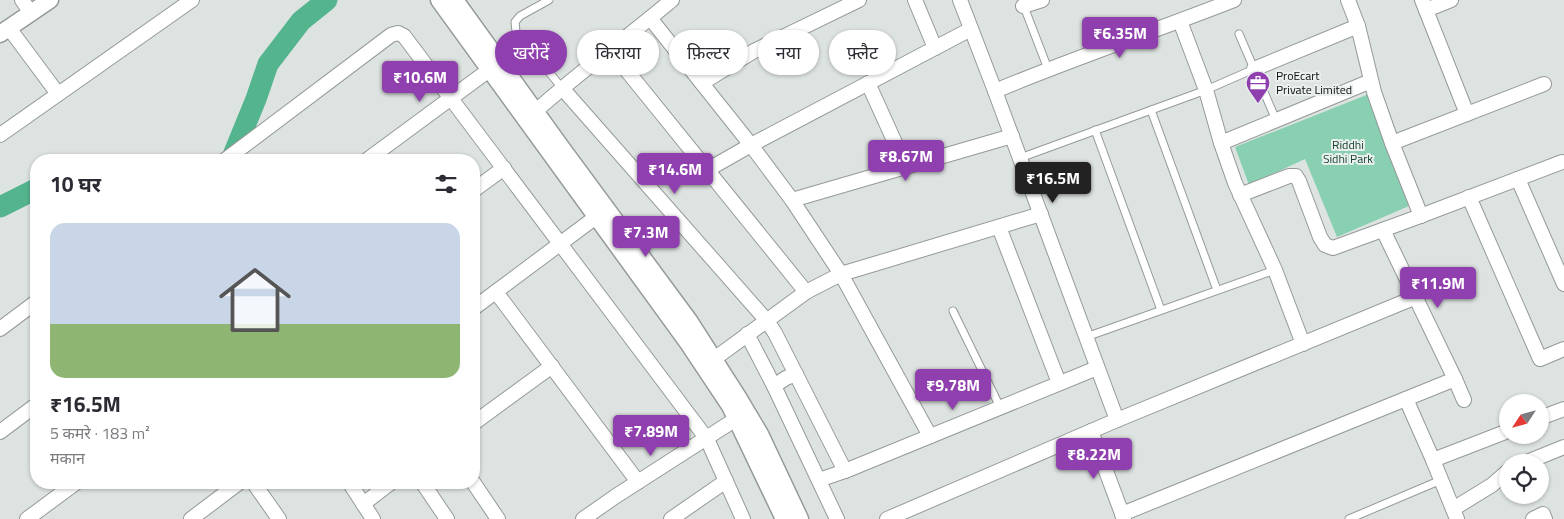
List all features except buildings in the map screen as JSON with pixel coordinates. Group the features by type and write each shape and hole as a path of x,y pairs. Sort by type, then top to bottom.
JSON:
{"street":[{"path":"50,0 27,6 5,31 58,94"},
{"path":"0,135 192,0"},
{"path":"439,0 464,24 536,111 601,213 730,406 784,519"},
{"path":"455,0 464,24 489,70 601,213 690,322 760,434 800,519"},
{"path":"635,30 672,0"},
{"path":"702,83 754,51 859,0"},
{"path":"915,0 935,48"},
{"path":"960,0 1117,420"},
{"path":"1022,3 1042,0"},
{"path":"995,91 1048,69 1234,0"},
{"path":"1348,0 1358,26 1371,82 1392,143 1422,216"},
{"path":"1451,0 1424,5 1467,114"},
{"path":"650,18 751,145 792,200 841,274 930,436"},
{"path":"1180,21 1206,90 1221,143 1240,194 1275,270 1303,344"},
{"path":"1254,69 1358,26"},
{"path":"707,170 971,29"},
{"path":"233,154 391,35 398,33 404,36 707,439 743,519"},
{"path":"375,154 489,70"},
{"path":"536,111 579,75"},
{"path":"630,75 806,292"},
{"path":"1221,143 1371,82"},
{"path":"868,83 906,167"},
{"path":"1392,143 1544,84"},
{"path":"562,88 767,320 845,471"},
{"path":"792,200 1012,136"},
{"path":"1240,194 1289,176 1296,176 1300,181 1324,245 1333,248 1562,162"},
{"path":"480,186 504,168"},
{"path":"1518,179 1564,284"},
{"path":"1469,197 1540,359 1564,349"},
{"path":"480,304 601,213"},
{"path":"714,359 806,292 841,274 1041,214"},
{"path":"999,228 1059,384"},
{"path":"1383,230 1464,400"},
{"path":"496,292 638,482"},
{"path":"887,519 1117,420 1416,298"},
{"path":"0,329 30,306"},
{"path":"747,334 774,386 837,519"},
{"path":"480,419 552,366"},
{"path":"819,480 1098,368"},
{"path":"774,386 796,374"},
{"path":"1091,431 1123,516 1455,379"},
{"path":"1406,399 1455,514 1499,479"},
{"path":"1549,415 1564,409"},
{"path":"0,432 30,410"},
{"path":"583,519 736,419"},
{"path":"1433,460 1499,434"},
{"path":"1547,454 1564,447"},
{"path":"671,519 726,481"},
{"path":"27,519 68,489"},
{"path":"191,519 231,489"},
{"path":"258,489 280,519"},
{"path":"353,489 373,519"},
{"path":"363,504 383,489"},
{"path":"427,489 447,519"},
{"path":"478,489 498,519"},
{"path":"1533,519 1543,514 1545,519"}],"lane":[{"path":"549,0 520,16 515,22 516,32 562,88"},
{"path":"1022,3 1048,69"},
{"path":"1239,34 1276,120"},
{"path":"1020,158 1206,90 1254,69"},
{"path":"1151,110 1217,290"},
{"path":"1095,130 1161,310"},
{"path":"1086,337 1275,270"},
{"path":"953,311 1000,408"},
{"path":"1349,519 1441,480"}],"green space":[{"name":"Riddhi Sidhi Park","path":"1374,92 1409,206 1337,237 1305,159 1249,185 1235,147"}],"waterway":[{"path":"233,154 268,64 301,21 327,0"},
{"path":"0,207 30,192"}],"place":[{"name":"ProEcart Private Limited","path":"1258,104"}]}
